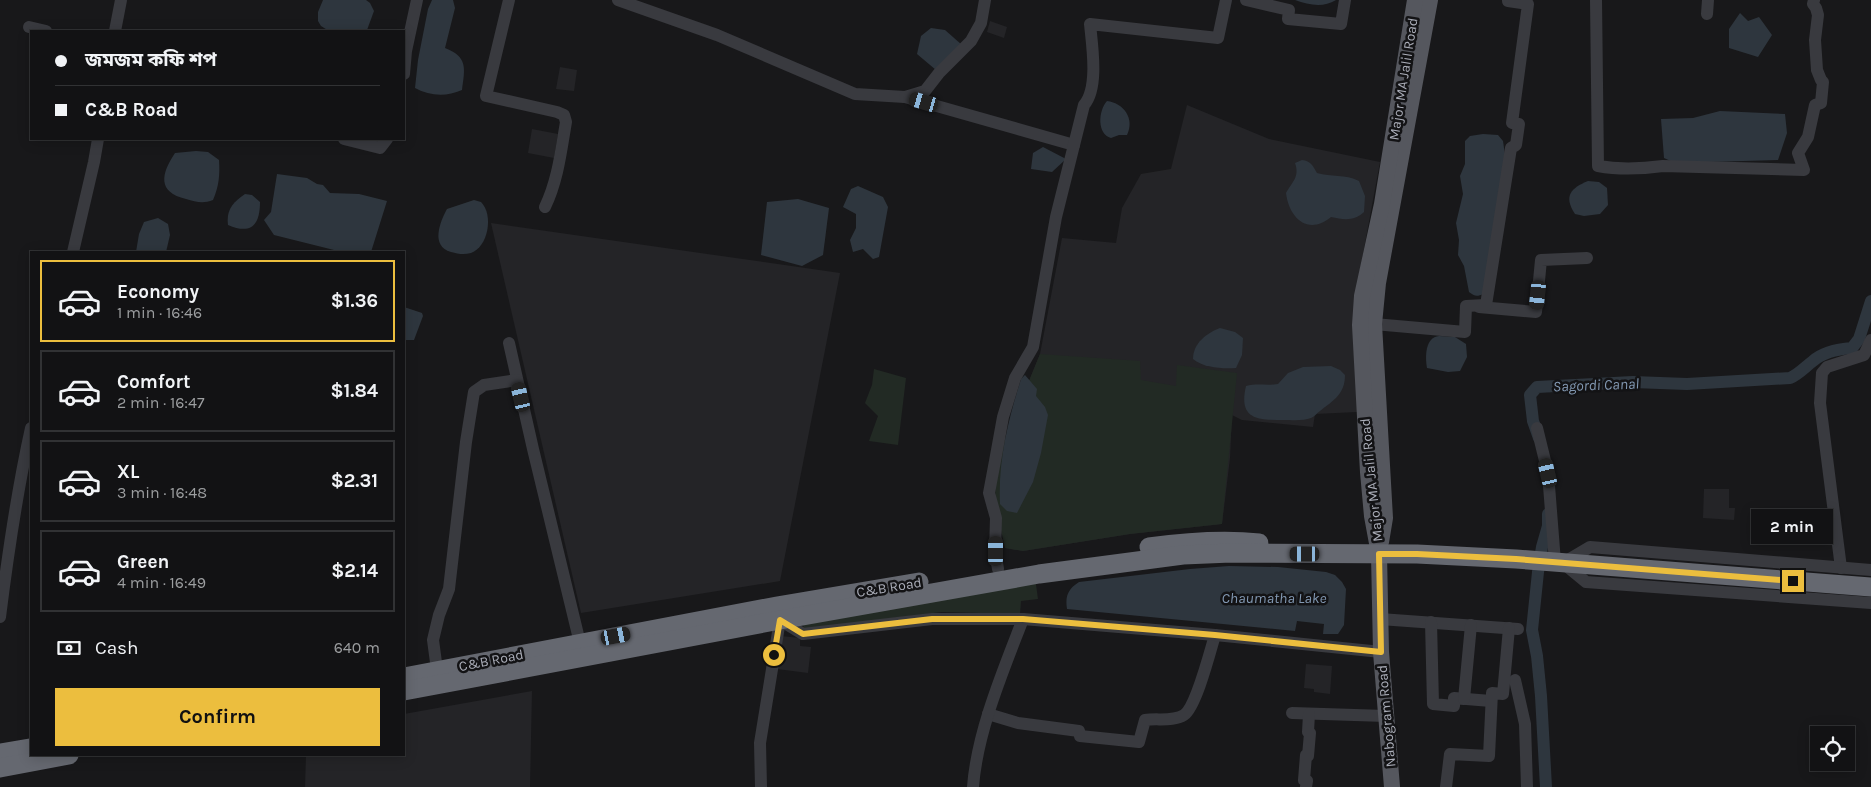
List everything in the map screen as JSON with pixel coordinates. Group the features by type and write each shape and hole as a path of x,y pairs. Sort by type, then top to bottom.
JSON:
{"highway":[{"name":"C&B Road","path":"405,676 777,606 998,569 1180,543 1232,540 1379,554"},
{"name":"C&B Road","path":"405,691 780,620 1039,574 1183,556 1231,554 1417,554 1516,559 1871,587"},
{"path":"0,754 30,748"},
{"path":"0,768 64,756"}],"main road":[{"name":"Major MA Jalil Road","path":"1379,554 1372,516 1360,325 1362,296 1383,194 1416,0"},
{"name":"Major MA Jalil Road","path":"1379,554 1385,518 1374,324 1378,283 1430,0"},
{"name":"Nabogram Road","path":"1379,554 1381,652 1392,787"}],"street":[{"path":"115,30 121,0"},
{"path":"405,62 417,0"},
{"path":"508,0 486,96 564,115 566,122 554,190 545,207"},
{"path":"618,0 717,35 855,94 905,97 1074,145"},
{"path":"905,97 925,90 971,41 981,23 985,0"},
{"path":"998,569 996,518 989,492 990,485 1003,417 1012,386 1032,347 1056,217 1084,105 1089,99 1094,56 1090,24 1218,38 1226,0"},
{"path":"1246,0 1289,10 1288,19 1341,24 1345,0"},
{"path":"1466,306 1486,305 1511,148 1516,145 1519,124 1512,123 1528,4 1508,0"},
{"path":"1596,0 1598,166 1613,169 1644,169 1663,166 1779,170 1804,170 1798,153 1808,137 1815,105 1822,103 1824,85 1818,70 1815,40 1818,15 1813,4 1814,0"},
{"path":"1707,14 1708,0"},
{"path":"29,27 42,30"},
{"path":"72,251 98,140"},
{"path":"348,140 380,148 386,140"},
{"path":"1466,306 1536,312 1541,260 1588,258"},
{"path":"1374,324 1465,332 1466,306"},
{"path":"1842,568 1820,403 1822,373 1827,366 1864,355 1871,340"},
{"path":"509,343 580,643"},
{"path":"437,670 433,640 439,615 449,589 466,442 474,392 484,385 517,380"},
{"path":"1537,428 1548,473 1555,562"},
{"path":"0,617 5,542 30,432"},
{"path":"1555,562 1590,547 1871,570"},
{"path":"1555,562 1586,582 1871,603"},
{"path":"761,787 760,743 780,620 803,634 932,619 1023,619 1215,635 1381,652"},
{"path":"973,787 974,774 988,714 1023,619"},
{"path":"1380,619 1514,628 1504,694 1492,693 1488,756 1450,754 1446,787"},
{"path":"1431,622 1434,704 1454,706 1454,698 1491,701"},
{"path":"1464,699 1471,625"},
{"path":"988,714 1018,723 1079,731 1080,736 1139,742 1145,720 1173,719 1184,716 1189,710 1195,698 1215,635"},
{"path":"1515,680 1525,724 1527,787"},
{"path":"1292,713 1386,716"},
{"path":"1306,787 1307,780 1304,780 1310,733 1308,732 1309,714"}],"shaded area":[{"path":"990,21 1007,27 1004,38 987,32"},
{"path":"560,67 577,70 574,91 556,89"},
{"path":"1187,105 1269,139 1380,162 1359,276 1357,412 1315,414 1313,427 1242,420 1232,415 1230,458 1222,524 1130,534 1023,551 1005,548 1019,406 1040,354 1062,238 1116,243 1122,208 1141,174 1171,169"},
{"path":"532,129 558,134 554,158 528,153"},
{"path":"491,223 840,273 780,581 581,613"},
{"path":"1040,354 1140,361 1141,380 1176,386 1177,365 1237,373 1222,524 1130,534 1023,551 1005,548 995,504 996,461"},
{"path":"874,369 906,378 898,445 869,441 878,416 865,403 872,385"},
{"path":"1704,489 1729,489 1729,508 1735,508 1734,520 1703,518"},
{"path":"1035,577 1038,599 1021,601 1020,614 942,612 804,629 801,615"},
{"path":"781,636 800,638 800,646 811,647 808,673 777,669"},
{"path":"1306,664 1332,666 1330,694 1314,692 1314,689 1304,688"},
{"path":"532,691 530,787 305,787 306,756 405,756 405,714"}],"water":[{"path":"323,0 366,0 374,11 367,30 327,30 321,26 318,21 318,12"},
{"path":"432,0 453,0 455,8 445,48 458,55 464,69 462,90 444,95 426,93 415,88 418,60 428,9"},
{"path":"1295,0 1336,0 1331,3 1316,5"},
{"path":"1740,13 1748,21 1759,17 1772,35 1758,57 1729,48 1729,29"},
{"path":"931,28 945,30 962,45 936,70 917,54 921,36"},
{"path":"1107,101 1123,108 1129,118 1130,123 1127,135 1111,138 1103,132 1100,122 1102,110"},
{"path":"1720,111 1785,114 1787,133 1778,160 1675,163 1664,158 1661,119 1693,118"},
{"path":"1483,134 1498,135 1503,141 1505,155 1483,294 1477,296 1469,292 1464,266 1458,255 1459,240 1456,223 1463,194 1460,176 1465,164 1465,141 1470,136"},
{"path":"1043,147 1066,159 1052,172 1031,169 1033,153"},
{"path":"208,152 219,160 218,185 213,200 196,202 177,196 166,187 165,175 175,153"},
{"path":"1302,160 1310,163 1317,173 1349,177 1359,181 1365,196 1364,212 1357,217 1349,219 1331,217 1315,225 1301,222 1295,217 1286,193 1296,176 1295,163"},
{"path":"277,174 307,178 323,185 330,193 359,194 387,201 371,251 338,251 274,235 264,220 271,212"},
{"path":"1588,181 1599,182 1607,188 1608,205 1600,214 1584,216 1575,214 1571,208 1569,197 1573,190"},
{"path":"858,186 883,197 888,207 879,257 873,259 863,249 853,252 850,240 856,228 856,214 843,207 851,189"},
{"path":"245,194 252,195 260,202 260,210 256,222 253,226 243,229 228,225 228,215 231,207"},
{"path":"798,199 829,208 823,255 802,266 761,255 767,202"},
{"path":"474,200 481,202 487,215 487,230 482,244 477,250 466,254 454,253 445,249 441,245 438,233 447,209"},
{"path":"158,218 168,224 170,235 166,251 136,251 139,234 144,222"},
{"path":"405,307 422,313 423,316 414,340 405,340"},
{"path":"1220,328 1235,332 1243,338 1242,355 1236,368 1208,366 1193,359 1198,343 1210,333"},
{"path":"1434,337 1455,337 1466,344 1467,357 1460,371 1448,372 1427,368 1427,348"},
{"path":"1331,366 1340,370 1345,375 1343,387 1334,400 1312,417 1305,420 1266,419 1252,416 1248,412 1244,397 1246,386 1278,384 1288,373 1303,367"},
{"path":"1025,375 1037,389 1036,396 1045,407 1048,415 1033,482 1017,513 1007,511 1000,504 1000,488 1005,441 1021,379"},
{"name":"Chaumatha Lake","path":"1229,566 1278,567 1326,572 1335,575 1346,589 1344,625 1338,634 1323,634 1324,624 1297,621 1295,631 1067,609 1066,600 1068,593 1079,582"}],"waterway":[{"name":"Sagordi Canal","path":"1539,438 1533,421 1530,395 1537,387 1633,382 1687,384 1790,378 1821,355 1852,348 1859,339 1871,301"},
{"name":"Sagordi Canal","path":"1546,787 1541,696 1532,630 1538,572 1548,526 1548,514"}],"route":[{"path":"774,655 780,620 803,634 932,619 1023,619 1215,635 1381,652 1379,554 1516,559 1793,581"}]}
